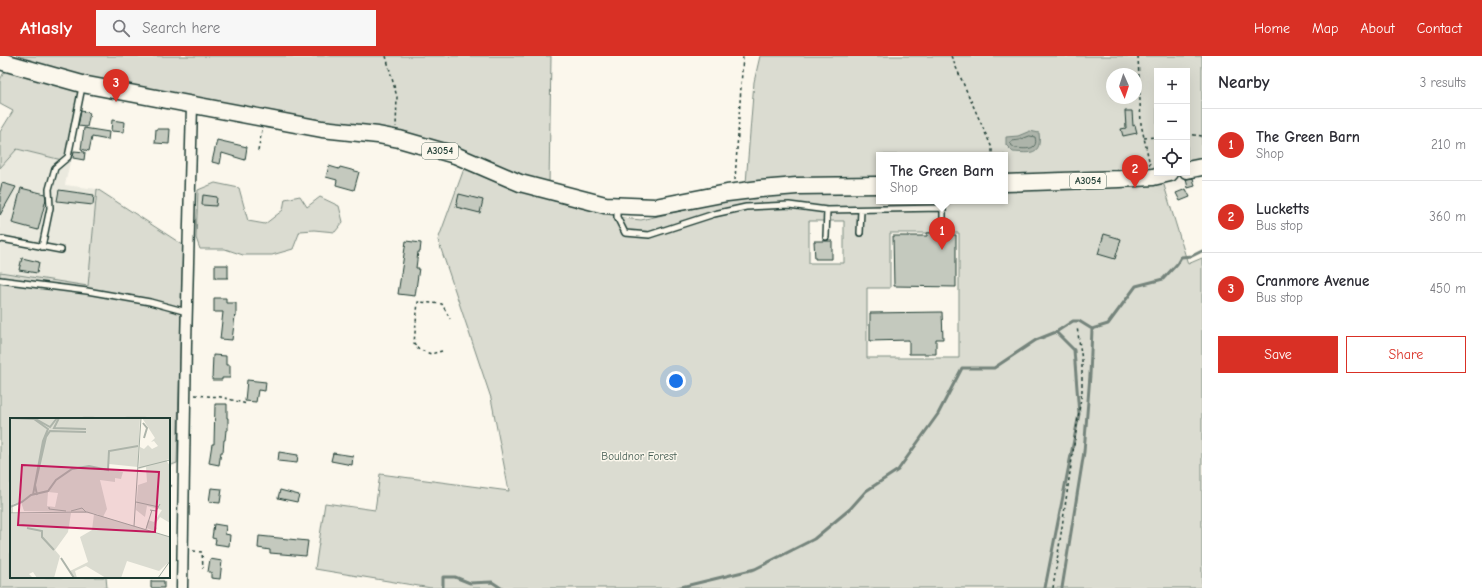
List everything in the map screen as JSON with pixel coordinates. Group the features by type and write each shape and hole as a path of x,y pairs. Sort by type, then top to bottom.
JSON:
{"main road":[{"name":"A3054","path":"0,61 82,84 322,129 395,138 456,155 520,183 605,205 655,207 735,192 797,186 876,185"},
{"path":"1190,169 1202,167"},
{"name":"A3054","path":"1008,183 1157,176"}],"street":[{"path":"182,588 192,105"}],"lane":[{"path":"42,247 50,208 49,189 55,168 68,157 82,84"},
{"path":"617,206 617,217 625,233 650,234 714,214 746,207 790,205 827,210 942,208 943,228"},
{"path":"826,237 827,210"},
{"path":"860,234 861,210"},
{"path":"0,240 2,239 61,250"},
{"path":"0,280 87,291 150,302 187,312"}],"path":[{"path":"386,56 397,97 395,138"},
{"path":"735,192 743,56"},
{"path":"951,56 992,148 992,152"},
{"path":"1138,56 1140,124 1153,177"},
{"path":"258,151 264,118"},
{"path":"1190,134 1202,136"},
{"path":"1144,138 1154,137"},
{"path":"442,351 432,354 418,349 414,343 418,302 442,304 450,319"},
{"path":"1054,588 1082,391 1082,360 1077,328"},
{"path":"185,394 221,397 247,404"},
{"path":"183,550 202,552 203,568"}],"shaded area":[{"path":"16,149 70,162 65,185 97,189 88,286 0,272 0,168"}],"green space":[{"path":"0,56 551,56 549,185 321,123 84,79"},
{"path":"760,56 1202,56 1202,163 1190,165 1190,68 1154,68 1154,172 1008,178 1008,152 876,152 876,178 746,183 754,82"},
{"path":"6,68 84,91 70,162 17,149 0,168 0,132 13,111 0,104 0,80"},
{"name":"Bouldnor Forest","path":"465,166 518,190 623,218 641,220 728,200 797,192 876,191 876,204 1008,204 1008,188 1163,182 1188,264 1202,258 1202,588 431,588 315,569 325,503 375,510 380,474 509,491 491,398 438,240","holes":["809,221 844,221 844,263 809,263","890,233 959,233 959,358 867,358 867,288 890,288"]},
{"path":"215,183 239,188 248,221 265,224 283,210 285,199 300,196 307,207 320,197 339,206 343,222 335,232 314,230 300,231 293,249 272,255 243,255 225,249 200,249 196,238 198,190"},
{"path":"97,189 183,245 177,463 170,466 170,418 10,418 10,578 106,578 107,588 0,588 0,272 88,286"}],"water":[{"path":"1030,131 1039,133 1039,146 1034,152 1013,152 1006,145 1006,137 1018,136"}],"building":[{"path":"81,111 90,113 87,127 78,126"},
{"path":"1125,111 1132,111 1133,126 1135,125 1137,133 1123,136 1121,129 1126,128"},
{"path":"112,120 125,122 124,132 111,131"},
{"path":"84,128 109,132 108,140 92,137 89,151 81,149"},
{"path":"156,129 170,129 169,144 155,143"},
{"path":"217,140 247,147 245,160 222,153 220,164 212,162"},
{"path":"74,151 85,152 84,160 73,158"},
{"path":"329,166 359,172 354,190 336,185 337,180 326,177"},
{"path":"1193,178 1195,186 1188,188 1186,179"},
{"path":"2,183 16,187 0,215 0,191"},
{"path":"21,188 45,194 46,199 38,230 12,223"},
{"path":"1186,189 1190,197 1180,201 1176,193"},
{"path":"59,190 94,195 93,205 57,201"},
{"path":"459,194 483,200 480,213 456,207"},
{"path":"203,195 217,197 216,206 202,205"},
{"path":"947,232 947,235 956,235 956,287 894,286 893,236 927,236 927,233"},
{"path":"1104,234 1121,239 1115,259 1098,254"},
{"path":"406,241 421,243 416,268 419,268 415,296 398,294"},
{"path":"814,241 832,241 832,259 815,259"},
{"path":"22,258 39,262 37,273 19,270"},
{"path":"215,265 228,265 228,278 215,278"},
{"path":"214,298 226,298 226,303 236,303 236,317 235,316 232,340 220,339 223,312 214,312"},
{"path":"942,312 943,339 936,339 936,354 909,354 909,340 870,341 870,313"},
{"path":"213,355 226,356 226,365 230,365 230,378 212,380"},
{"path":"247,380 266,382 265,391 258,390 256,402 245,401"},
{"path":"215,404 227,404 228,418 228,430 226,430 223,452 221,452 219,465 209,463 212,444 214,444"},
{"path":"279,452 298,455 297,463 278,461"},
{"path":"333,453 353,456 352,465 331,461"},
{"path":"211,488 222,489 220,503 209,502"},
{"path":"280,490 299,495 297,502 278,498"},
{"path":"214,524 226,526 225,534 230,535 229,546 215,544 216,539 212,538"},
{"path":"259,536 308,541 306,556 270,553 270,550 258,548"},
{"path":"210,559 222,561 220,579 211,578 211,572 208,572"},
{"path":"151,581 164,581 164,588 151,588"}],"waterway":[{"path":"1092,329 1108,324 1136,286 1163,279 1177,264 1181,257 1192,256 1202,251"},
{"path":"677,588 755,569 814,539 850,509 866,491 898,470 938,414 962,368 994,368 1036,340 1056,332 1073,321 1079,321 1092,329"},
{"path":"1062,588 1084,452 1092,329"},
{"path":"1045,588 1079,414 1074,350 1056,332"},
{"path":"443,588 443,577 455,577 470,583 492,582 501,588"}],"place":[{"name":"Cranmore Avenue","path":"116,102"},
{"name":"Lucketts","path":"1135,188"},
{"name":"The Green Barn","path":"942,250"}]}
